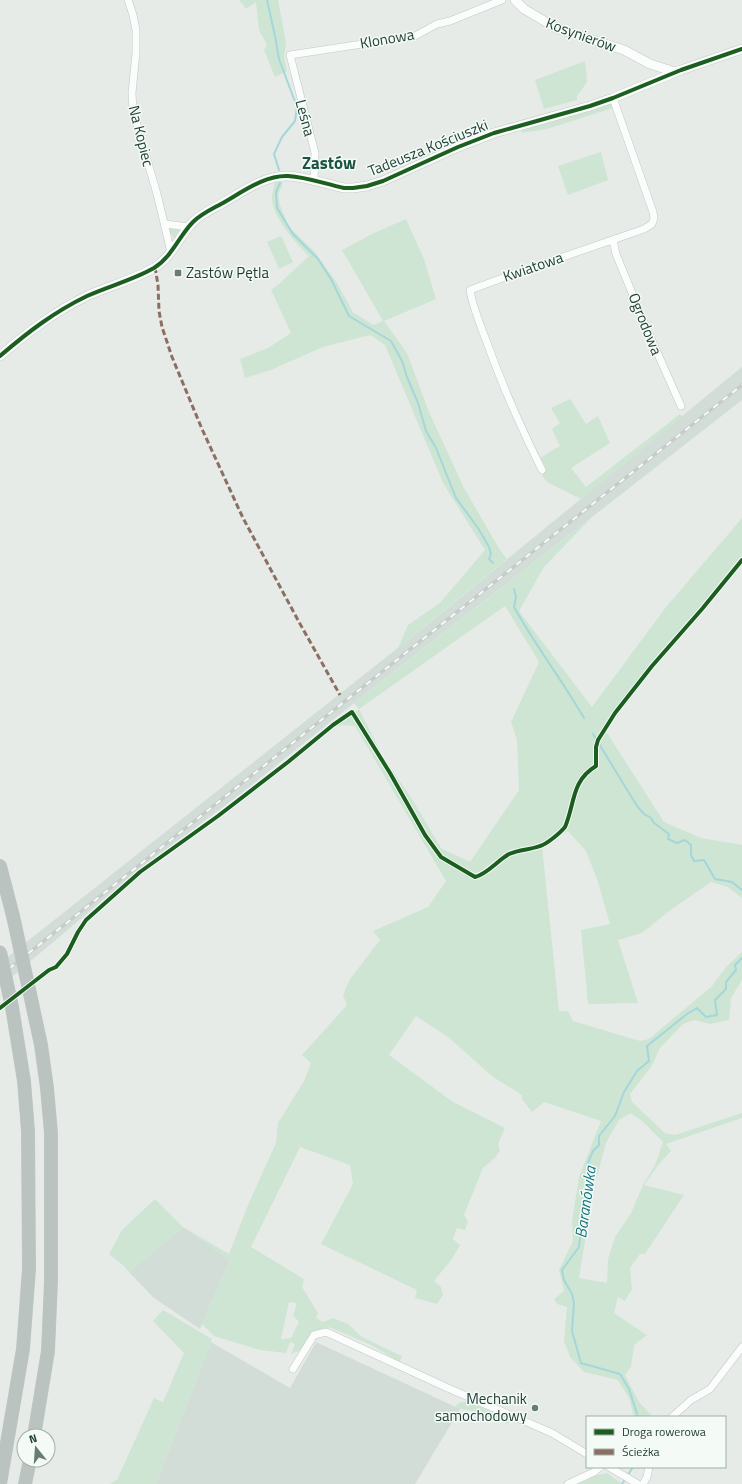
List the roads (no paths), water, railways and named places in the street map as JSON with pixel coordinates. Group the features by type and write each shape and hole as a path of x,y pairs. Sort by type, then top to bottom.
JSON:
{"highway":[{"path":"0,866 13,916 41,1045 47,1088 51,1141 52,1281 48,1351 35,1428"},
{"path":"0,952 12,1007 24,1081 28,1131 29,1269 23,1349 0,1484"},
{"path":"26,1484 29,1468"}],"street":[{"name":"Na Kopiec","path":"128,0 136,30 136,53 132,93 133,111 171,252"},
{"name":"Klonowa","path":"290,55 415,36 437,24 450,21 502,0"},
{"name":"Kosynierów","path":"515,0 524,9 556,28 624,50 650,64 675,72"},
{"name":"Tadeusza Kościuszki","path":"0,356 49,316 88,296 139,276 155,267 171,252 189,227 200,216 266,180 288,176 344,188 367,186 383,181 494,132 567,113 613,98 675,72 742,49"},
{"name":"Leśna","path":"290,55 292,69 315,153 314,181"},
{"path":"650,64 653,82"},
{"name":"Kwiatowa","path":"542,470 519,423 496,367 472,302 470,290 613,240 648,227 652,224 654,218 613,98"},
{"path":"164,224 189,227"},
{"name":"Ogrodowa","path":"613,240 616,254 648,332 681,406"},
{"path":"293,1369 314,1335 326,1332 552,1433 586,1453"},
{"path":"673,1416 691,1400 710,1388 742,1347"},
{"path":"568,1484 594,1472 599,1468"},
{"path":"611,1468 639,1484 647,1477 649,1468"}],"waterway":[{"path":"267,0 279,59 297,107 295,121 282,137 274,154 279,170"},
{"path":"280,183 276,192 277,208 293,234 318,259 331,279 349,316 391,341 402,361 418,403 426,431 436,448 456,498 478,528 489,547 491,554 489,559 493,563"},
{"path":"514,589 516,597 514,607 584,718"},
{"path":"593,734 637,806 644,814 651,818 654,823 669,834 668,839 677,843 685,840 691,845 691,855 694,861 704,860 715,879 732,882 742,890"},
{"name":"Baranówka","path":"638,1416 629,1389 620,1374 581,1363 572,1331 574,1303 572,1294 564,1280 562,1270 579,1247 588,1163 593,1151 599,1145 599,1136 615,1116 624,1092 637,1071 649,1061 647,1046 687,1014 697,1008 706,1017 717,1015 715,1000 726,989 726,982 736,970 735,965 742,958"},
{"name":"Baranówka","path":"622,1484 632,1468"}],"railway":[{"path":"0,976 742,385"}],"place":[{"name":"Zastów Pętla","path":"178,273"},
{"name":"Mechanik samochodowy","path":"535,1408"}],"district":[{"name":"Zastów","path":"329,163"}]}
